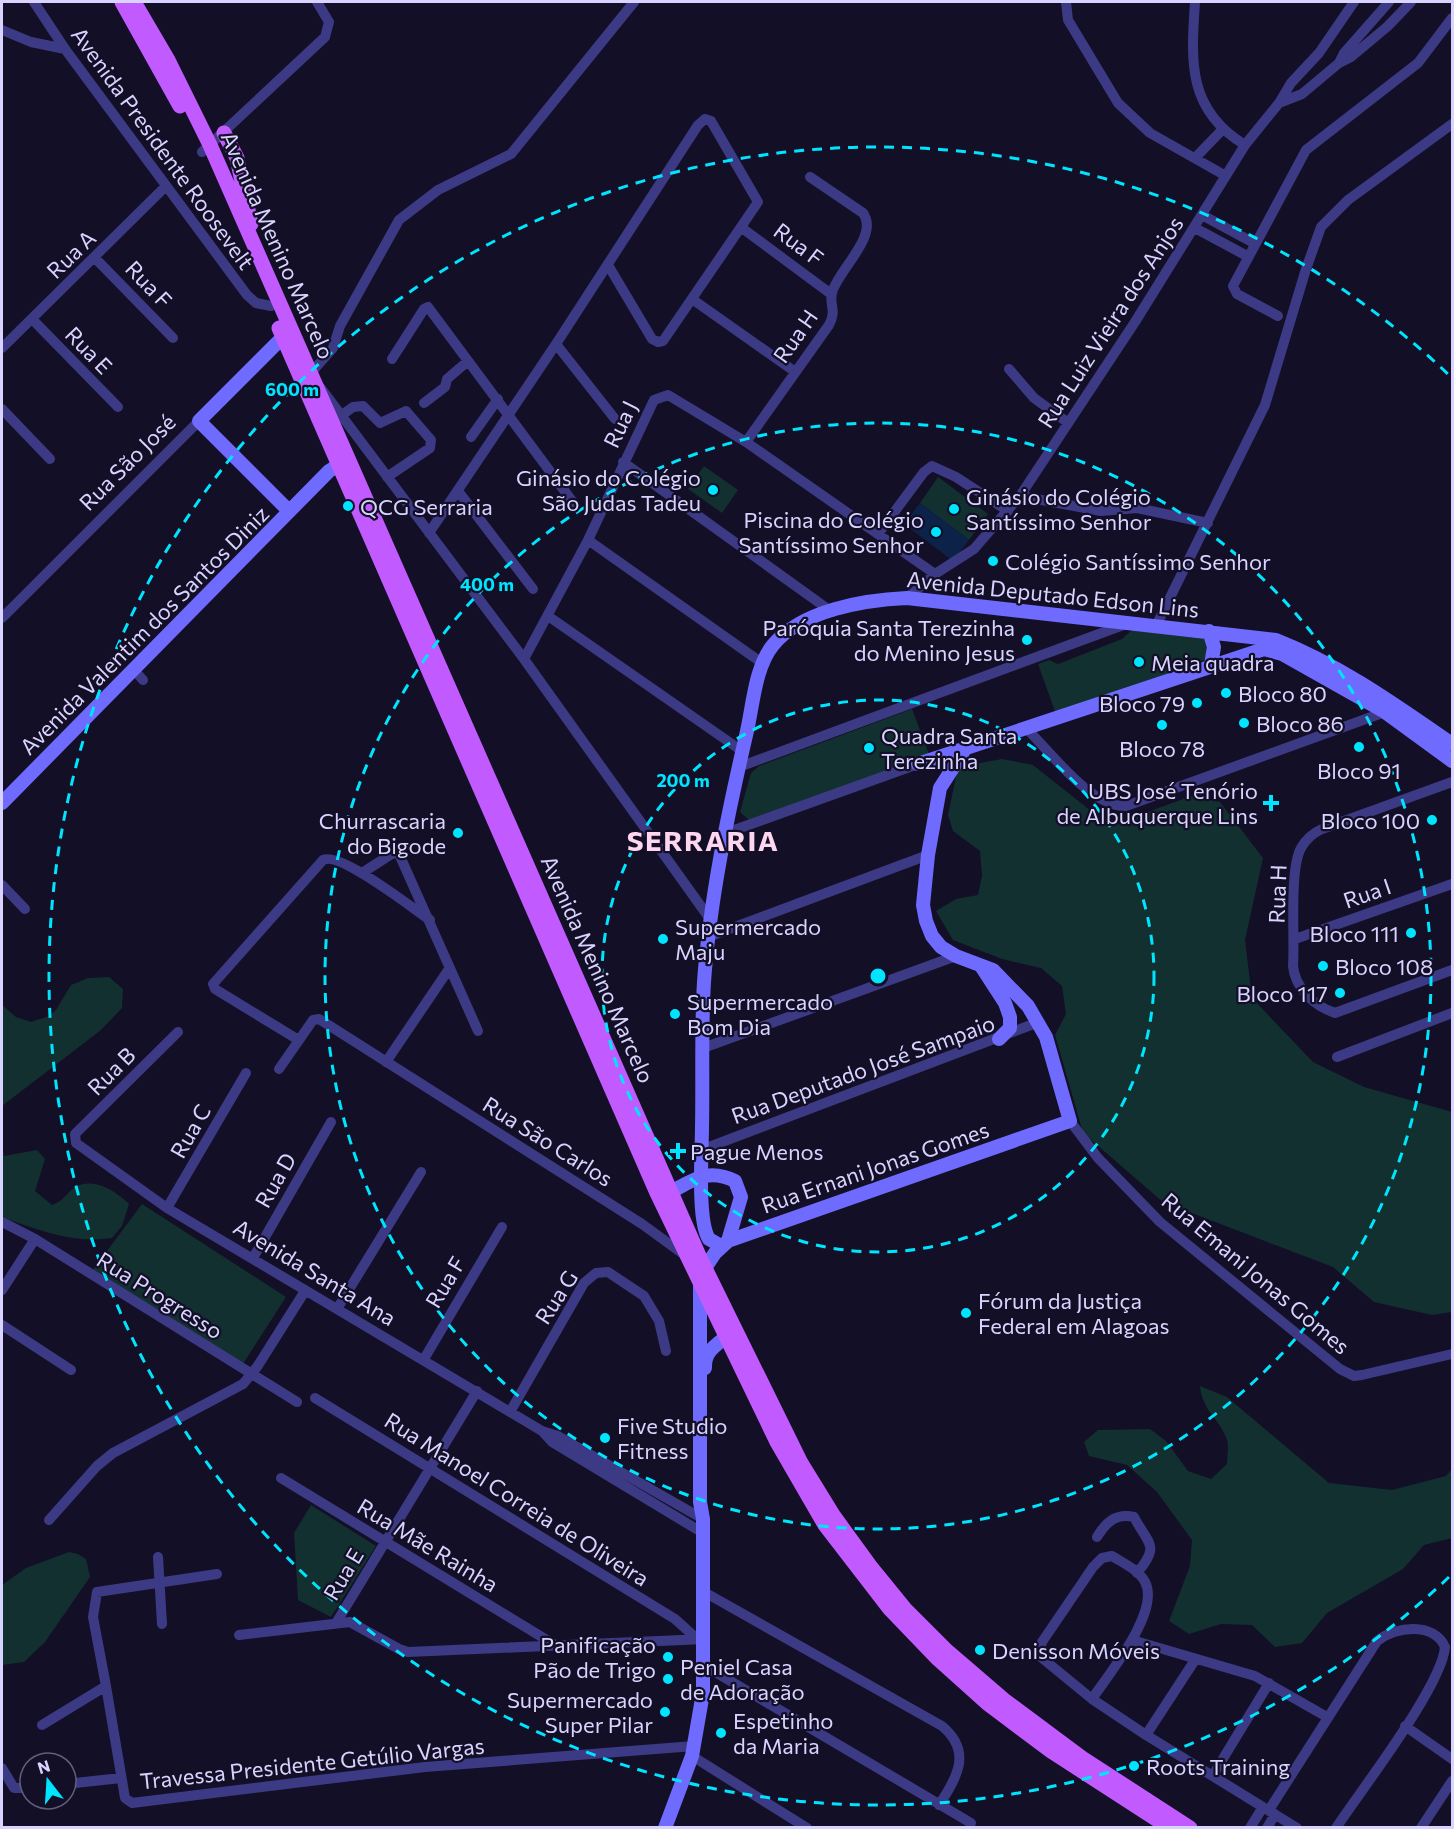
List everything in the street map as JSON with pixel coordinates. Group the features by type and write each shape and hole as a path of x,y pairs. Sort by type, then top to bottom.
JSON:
{"main road":[{"name":"Avenida Menino Marcelo","path":"122,2 206,148 257,253 313,379 397,596 777,1442 825,1525 889,1608 938,1659 987,1703 1051,1751 1170,1827"},
{"name":"Avenida Menino Marcelo","path":"134,2 168,60 283,337 344,462"},
{"path":"224,133 237,158 257,253"},
{"name":"Avenida Menino Marcelo","path":"665,1195 686,1256 703,1275"},
{"name":"Avenida Menino Marcelo","path":"730,1334 817,1489 870,1566 905,1609 947,1651 1004,1700 1082,1758 1190,1827"}],"street":[{"name":"Avenida Presidente Roosevelt","path":"34,2 65,49 247,295 256,303 271,306"},
{"path":"206,148 224,133 258,97 325,37 329,22 317,2"},
{"path":"634,2 511,154 438,190 399,220 340,326 333,348 313,379 524,659 710,919"},
{"path":"1066,2 1068,20 1118,103 1150,134 1226,176"},
{"path":"1195,2 1193,71 1208,111 1222,130 1245,146"},
{"path":"1279,103 1291,83 1319,53 1354,2"},
{"name":"Rua Luiz Vieira dos Anjos","path":"1338,63 1344,53 1389,2"},
{"name":"Rua Luiz Vieira dos Anjos","path":"907,598 935,574 974,549 1020,496 1195,228 1245,146 1279,103 1302,94 1338,63 1373,40 1411,2"},
{"path":"1278,316 1237,294 1233,286 1247,255 1306,150 1418,63 1452,18"},
{"path":"2,30 31,42 65,49"},
{"path":"1364,31 1373,40"},
{"path":"429,533 608,266 693,132 705,119 714,124 757,198 755,208 663,341 658,342 652,339 608,266"},
{"path":"1156,626 1265,405 1321,227 1329,217 1452,124"},
{"path":"1195,158 1222,130"},
{"name":"Rua H","path":"746,442 833,318 831,294 866,234 867,222 863,213 810,177"},
{"name":"Rua A","path":"2,348 166,186"},
{"path":"1202,215 1254,243"},
{"name":"Rua F","path":"742,228 831,294"},
{"path":"1195,228 1247,255"},
{"name":"Rua F","path":"95,258 173,338"},
{"path":"692,299 794,371"},
{"path":"392,359 424,309 428,307 575,505"},
{"name":"Rua E","path":"32,319 118,407"},
{"name":"Rua São José","path":"2,618 283,337"},
{"path":"556,344 615,419"},
{"path":"423,404 445,387 447,379 468,361"},
{"path":"1009,369 1034,398 1067,422"},
{"name":"Rua J","path":"524,659 588,540 654,400 668,394 746,442"},
{"path":"471,437 498,399"},
{"path":"342,415 353,407 363,406 380,423 406,411 431,440 430,448 387,477"},
{"path":"2,409 50,459"},
{"path":"199,421 290,512"},
{"path":"746,442 935,574"},
{"name":"Avenida Valentim dos Santos Diniz","path":"2,803 31,766 138,675 290,512 344,462"},
{"path":"623,462 832,612"},
{"path":"878,534 924,472 932,466 956,477 1008,511"},
{"path":"458,491 533,589"},
{"path":"1020,496 1101,511 1137,508 1208,523"},
{"path":"588,540 762,663"},
{"name":"Avenida Deputado Edson Lins","path":"725,1244 709,1239 704,1230 701,1150 708,937 742,751 762,663 771,647 783,635 807,621 832,612 865,603 907,598 1276,640 1298,648 1379,694 1452,744"},
{"path":"548,616 742,751"},
{"path":"739,767 1126,624"},
{"path":"1209,631 1214,647 1211,665"},
{"path":"726,833 918,764 1211,665 1270,649 1385,712 1452,761"},
{"path":"1027,729 1094,795 1110,804 1126,806 1385,712"},
{"path":"965,749 940,788 928,855 923,905 926,921 932,936 940,947 956,956 993,970 1018,993 1039,1022 1057,1071 1070,1120"},
{"path":"918,764 932,768 940,788"},
{"name":"Rua H","path":"1452,782 1322,829 1308,838 1301,847 1296,866 1293,966 1296,983 1326,1010 1340,1013 1452,970"},
{"path":"362,873 397,853 430,920 449,969 478,1030"},
{"path":"708,937 928,855"},
{"path":"279,1069 297,1039 215,989 213,984 323,860 335,858 362,873 430,920"},
{"name":"Rua I","path":"1295,939 1452,884"},
{"path":"2,885 25,909"},
{"path":"703,1048 956,956"},
{"path":"980,964 1010,1017 1010,1028 999,1039"},
{"path":"386,1062 449,969"},
{"path":"1337,1057 1452,1012"},
{"name":"Rua São Carlos","path":"297,1039 315,1019 642,1224 686,1256"},
{"name":"Rua Deputado José Sampaio","path":"701,1150 1039,1022"},
{"name":"Rua B","path":"75,1139 75,1134 178,1032"},
{"name":"Rua C","path":"167,1208 246,1073"},
{"name":"Rua Ernani Jonas Gomes","path":"725,1244 1070,1120"},
{"name":"Rua Emani Jonas Gomes","path":"1070,1120 1098,1158 1160,1222 1340,1369 1354,1376 1362,1375 1452,1354"},
{"name":"Rua D","path":"253,1258 331,1122"},
{"name":"Avenida Santa Ana","path":"75,1139 76,1143 167,1208 542,1431 558,1436 703,1526"},
{"path":"337,1309 421,1172"},
{"path":"665,1195 702,1175 719,1174 735,1181 741,1197 725,1244 703,1275 700,1502 703,1526 704,1592 700,1638 705,1666 693,1751 665,1827"},
{"name":"Rua Progresso","path":"2,1222 35,1239 297,1402"},
{"name":"Rua F","path":"424,1359 502,1227"},
{"path":"2,1290 35,1239"},
{"name":"Rua G","path":"510,1412 580,1290 596,1273 608,1272 644,1296 659,1321 666,1351"},
{"path":"49,1520 97,1466 113,1453 231,1391 251,1375 305,1291"},
{"path":"2,1325 71,1370"},
{"path":"703,1526 706,1510 704,1358 713,1346 730,1334"},
{"name":"Rua E","path":"336,1623 477,1392"},
{"name":"Rua Manoel Correia de Oliveira","path":"315,1398 675,1619 700,1638"},
{"name":"Rua Mãe Rainha","path":"281,1478 555,1645"},
{"path":"1096,1538 1112,1519 1123,1514 1134,1517 1152,1546 1151,1555 1137,1573"},
{"path":"1092,1699 1132,1640 1147,1603 1145,1582 1137,1573 1112,1556 1102,1558 1093,1566 1042,1642 1040,1653 1046,1662 1092,1699 1146,1735 1297,1827"},
{"path":"158,1557 162,1624"},
{"path":"159,1582 217,1574"},
{"name":"Travessa Presidente Getúlio Vargas","path":"159,1582 97,1592 93,1617 125,1798 132,1803 425,1767 693,1751"},
{"path":"704,1592 942,1726 954,1736 960,1760 959,1769 939,1805"},
{"path":"239,1635 336,1623 358,1624 403,1651 506,1652 555,1645 700,1638"},
{"path":"1250,1827 1269,1810 1377,1641 1394,1632 1429,1630 1437,1634 1445,1647 1440,1668 1405,1726 1336,1827"},
{"path":"1132,1640 1194,1660 1240,1671 1269,1683 1327,1717"},
{"path":"1146,1735 1194,1660"},
{"path":"705,1666 971,1823"},
{"path":"1213,1775 1269,1683"},
{"path":"42,1725 106,1686"},
{"path":"1405,1726 1452,1759"},
{"path":"693,1751 807,1827"},
{"path":"2,1768 14,1788 18,1788"},
{"path":"78,1783 121,1778"},
{"path":"1421,1827 1452,1781"},
{"path":"1268,1827 1269,1810"}],"green space":[{"name":"Ginásio do Colégio São Judas Tadeu","path":"704,466 738,490 722,513 688,489"},
{"name":"Ginásio do Colégio Santíssimo Senhor","path":"938,477 988,514 969,540 920,503"},
{"path":"1132,630 1201,636 1209,643 1209,654 1203,661 1056,714 1038,664 1049,660 1058,664 1122,639"},
{"path":"912,709 930,757 749,820 740,812 751,773 759,766"},
{"path":"1002,759 1033,765 1110,826 1191,796 1220,802 1263,858 1245,940 1252,998 1313,1062 1364,1087 1452,1112 1452,1312 1432,1315 1374,1302 1333,1267 1163,1202 1083,1133 1055,1035 1066,1014 1062,986 1041,968 1002,959 953,940 936,911 956,899 978,895 982,876 980,851 953,831 948,815 958,767"},
{"path":"109,977 123,989 122,1008 101,1030 2,1106 2,1005 16,1017 31,1022 49,1016 56,1010 71,985 88,978"},
{"path":"2,1144 4,1156 37,1150 45,1159 35,1191 52,1205 81,1185 96,1184 117,1194 129,1204 122,1226 112,1238 84,1239 42,1231 2,1217"},
{"path":"142,1204 286,1297 241,1367 89,1275"},
{"path":"1200,1386 1227,1397 1329,1483 1392,1490 1446,1476 1452,1469 1452,1538 1424,1545 1403,1569 1327,1613 1302,1643 1275,1647 1252,1625 1221,1624 1189,1634 1169,1621 1190,1566 1192,1540 1157,1492 1127,1465 1089,1456 1084,1442 1098,1430 1150,1429 1166,1441 1188,1471 1211,1479 1227,1464 1228,1443 1224,1432 1204,1403"},
{"path":"311,1505 376,1546 331,1617 298,1600 294,1533"},
{"path":"69,1552 86,1559 90,1577 45,1642 24,1662 2,1665 2,1585 26,1568"}],"water":[{"name":"Piscina do Colégio Santíssimo Senhor","path":"920,503 969,540 953,561 904,524"}],"place":[{"name":"Ginásio do Colégio São Judas Tadeu","path":"713,490"},
{"name":"QCG Serraria","path":"348,506"},
{"name":"Ginásio do Colégio Santíssimo Senhor","path":"954,509"},
{"name":"Piscina do Colégio Santíssimo Senhor","path":"936,532"},
{"name":"Colégio Santíssimo Senhor","path":"993,561"},
{"name":"Paróquia Santa Terezinha do Menino Jesus","path":"1027,640"},
{"name":"Meia quadra","path":"1139,662"},
{"name":"Bloco 80","path":"1226,693"},
{"name":"Bloco 79","path":"1197,703"},
{"name":"Bloco 86","path":"1244,723"},
{"name":"Bloco 78","path":"1162,725"},
{"name":"Bloco 91","path":"1359,747"},
{"name":"Quadra Santa Terezinha","path":"869,748"},
{"name":"UBS José Tenório de Albuquerque Lins","path":"1271,803"},
{"name":"Bloco 100","path":"1432,820"},
{"name":"Churrascaria do Bigode","path":"458,833"},
{"name":"Bloco 111","path":"1411,933"},
{"name":"Supermercado Maju","path":"663,939"},
{"name":"Bloco 108","path":"1323,966"},
{"name":"Bloco 117","path":"1340,993"},
{"name":"Supermercado Bom Dia","path":"675,1014"},
{"name":"Pague Menos","path":"678,1151"},
{"name":"Fórum da Justiça Federal em Alagoas","path":"966,1313"},
{"name":"Five Studio Fitness","path":"605,1438"},
{"name":"Denisson Móveis","path":"980,1650"},
{"name":"Panificação Pão de Trigo","path":"668,1657"},
{"name":"Peniel Casa de Adoração","path":"668,1679"},
{"name":"Supermercado Super Pilar","path":"665,1712"},
{"name":"Espetinho da Maria","path":"721,1733"},
{"name":"Roots Training","path":"1134,1766"}],"district":[{"name":"SERRARIA","path":"703,840"}]}
